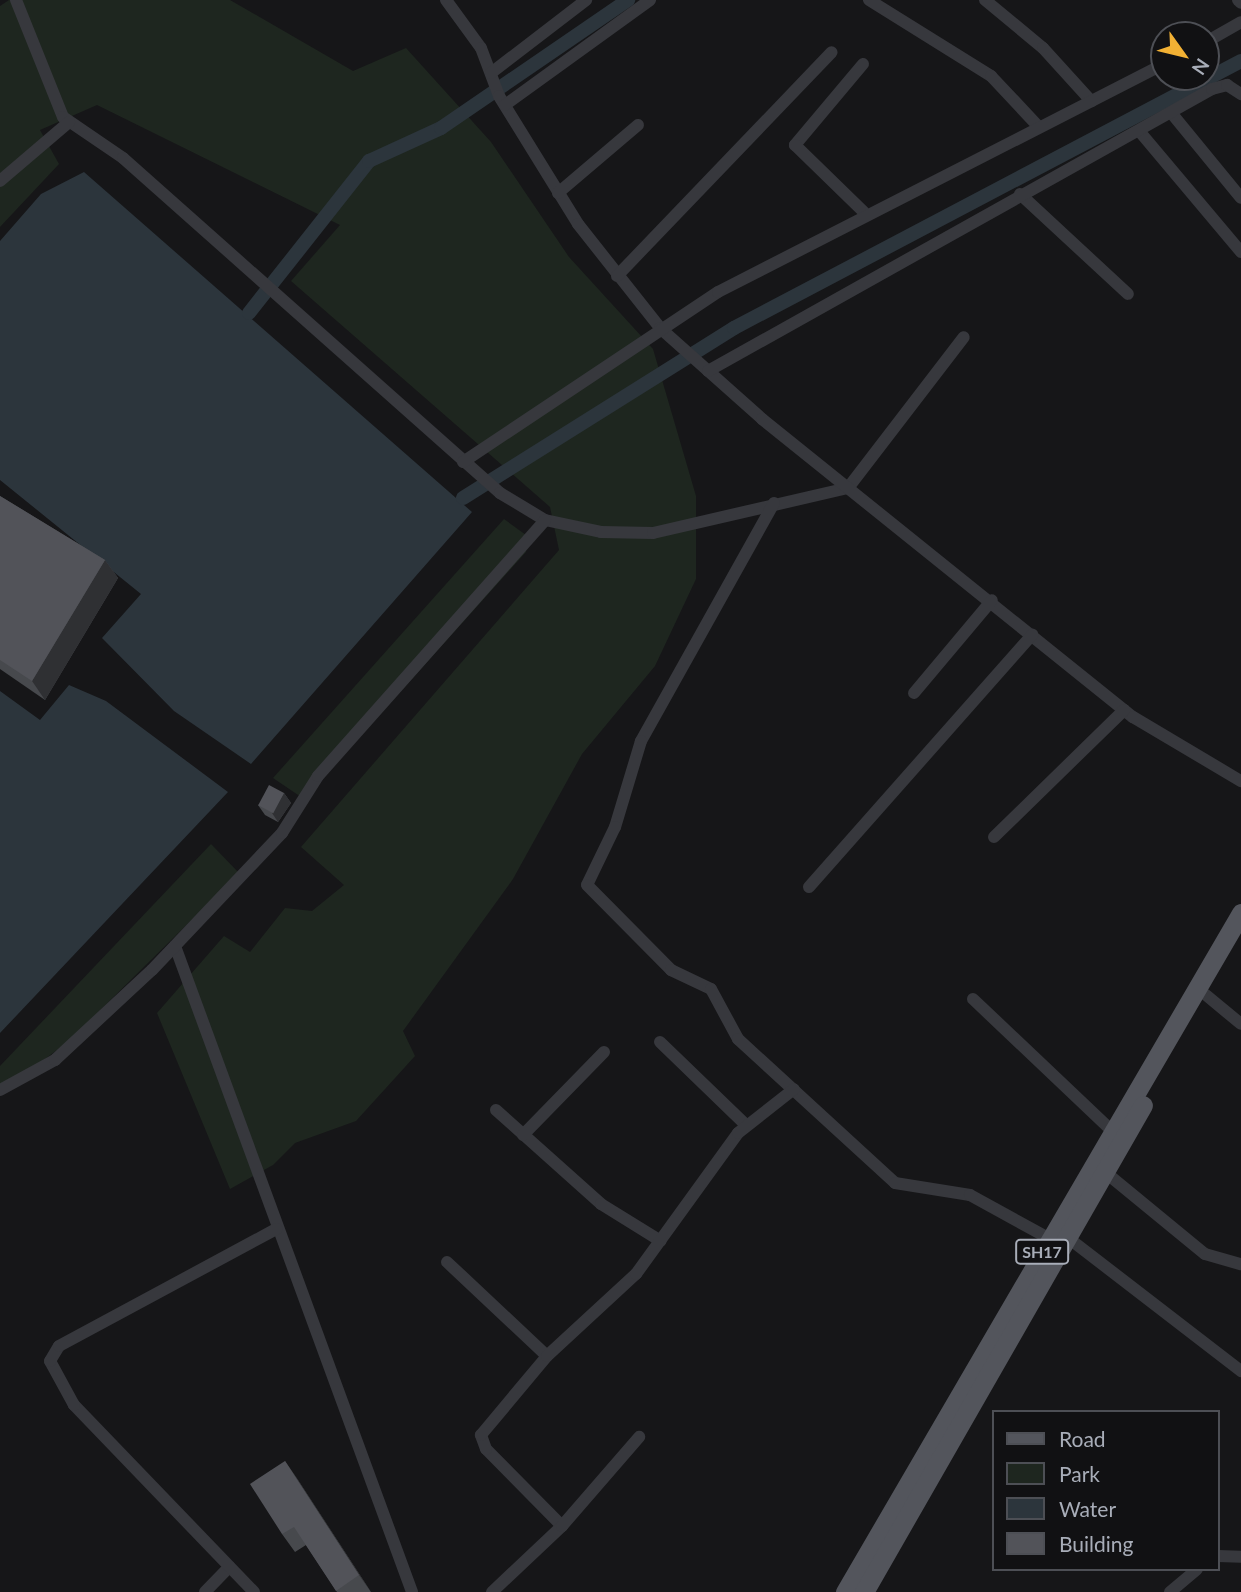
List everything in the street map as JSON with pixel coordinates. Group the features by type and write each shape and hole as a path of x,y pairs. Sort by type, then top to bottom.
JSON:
{"main road":[{"name":"SH17","path":"864,1592 1059,1238 1112,1131 1241,913"},
{"name":"SH17","path":"845,1592 1059,1238 1105,1172 1241,935"}],"street":[{"path":"16,0 55,106 69,122 123,158 500,493 544,520 601,532 653,533 848,488 964,337"},
{"path":"446,0 493,77 502,101 558,193 617,276 660,328 848,488 992,600 1124,710 1241,780"},
{"path":"493,77 586,0"},
{"path":"502,101 650,0"},
{"path":"869,0 991,76 1038,127"},
{"path":"985,0 1043,48 1091,101"},
{"path":"1220,34 1241,22"},
{"path":"617,276 832,52"},
{"path":"863,64 795,145 864,212"},
{"path":"468,466 660,328 864,212 1150,71"},
{"path":"706,369 1020,194 1173,115 1219,85 1241,94"},
{"path":"1173,115 1241,198"},
{"path":"0,181 69,122"},
{"path":"558,193 638,125"},
{"path":"1140,132 1241,252"},
{"path":"1020,194 1128,294"},
{"path":"775,503 641,741 612,835 587,885 671,970 711,989 728,1027 895,1183 971,1195 1059,1238 1241,1371"},
{"path":"0,1090 55,1060 176,946 282,833 318,776 544,520"},
{"path":"914,693 992,600"},
{"path":"809,887 1032,635"},
{"path":"994,837 1124,710"},
{"path":"176,946 276,1229 412,1592"},
{"path":"1206,995 1241,1024"},
{"path":"974,999 1112,1131"},
{"path":"660,1042 746,1125"},
{"path":"523,1135 604,1052"},
{"path":"562,1526 480,1440 547,1356 620,1291 661,1241 746,1125 794,1089"},
{"path":"496,1110 601,1204 661,1241"},
{"path":"1105,1172 1205,1254 1241,1264"},
{"path":"254,1592 74,1405 50,1360 58,1346 276,1229"},
{"path":"447,1262 547,1356"},
{"path":"492,1592 562,1526 639,1437"},
{"path":"1220,1556 1241,1557"},
{"path":"205,1592 229,1567"},
{"path":"1170,1592 1195,1571"}],"green space":[{"path":"9,0 230,0 353,71 406,48 491,142 569,257 653,349 696,496 696,579 655,666 582,754 513,879 403,1031 415,1056 356,1121 295,1143 273,1165 230,1189 157,1013 224,936 250,952 285,908 312,911 344,885 301,847 559,550 550,507 291,281 340,225 97,105 40,130 59,164 0,227 0,6"},
{"path":"504,519 526,535 526,552 304,799 273,778"},
{"path":"211,844 239,873 69,1041 17,1080 0,1084 0,1066"}],"water":[{"path":"84,172 472,512 251,764 174,711 102,638 141,594 0,480 0,241 41,194"},
{"path":"69,685 106,701 228,792 0,1033 0,691 40,720"}],"building":[{"path":"0,496 105,560 32,681 0,660"},
{"path":"269,785 284,793 273,813 258,805"},
{"path":"285,1461 359,1575 336,1591 294,1527 282,1534 250,1484"}],"waterway":[{"path":"249,313 369,161 441,128 628,0"},
{"path":"463,498 734,328 1241,61"}]}
